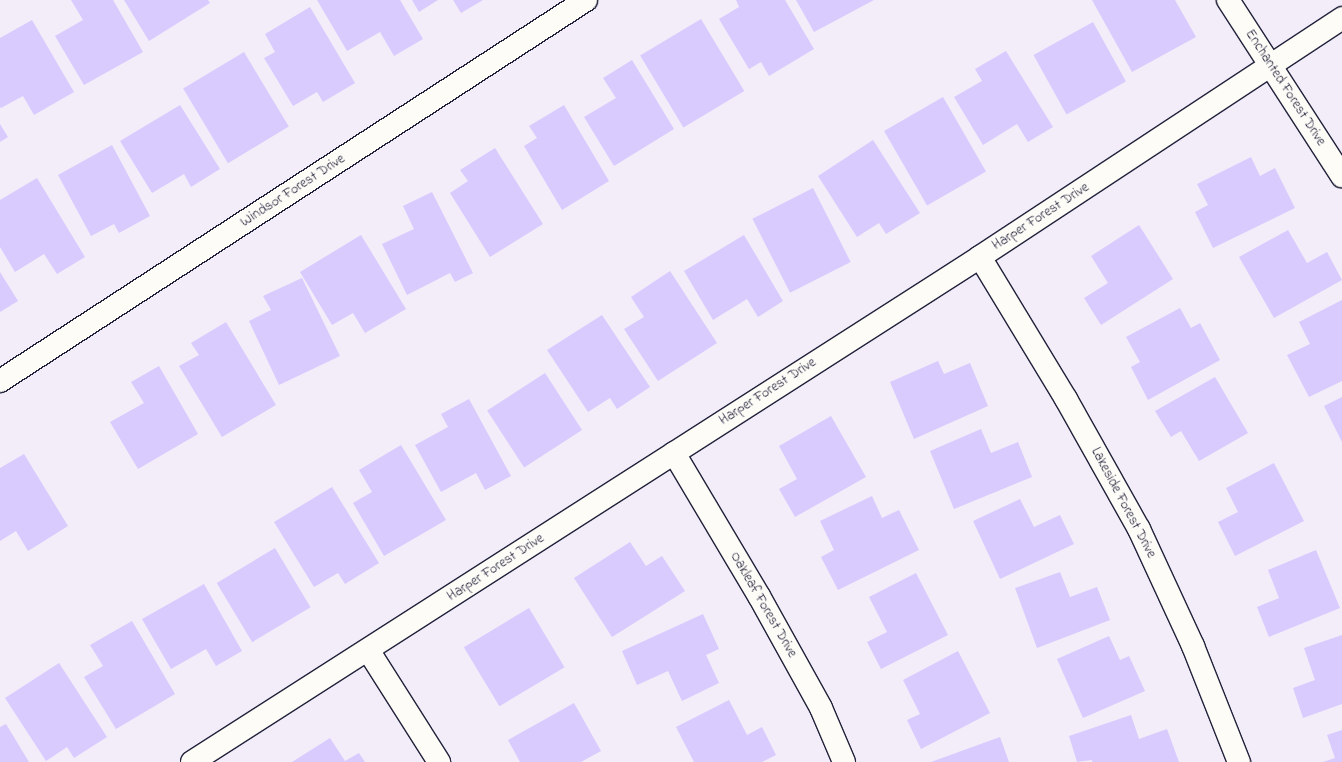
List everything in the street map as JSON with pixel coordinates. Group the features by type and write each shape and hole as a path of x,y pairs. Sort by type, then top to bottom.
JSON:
{"street":[{"name":"Windsor Forest Drive","path":"0,381 586,0"},
{"name":"Enchanted Forest Drive","path":"1228,0 1342,176"},
{"name":"Harper Forest Drive","path":"192,762 980,257 1342,18"},
{"name":"Lakeside Forest Drive","path":"980,257 1066,399 1139,529 1193,646 1239,762"},
{"name":"Oakleaf Forest Drive","path":"674,453 759,596 813,694 844,762"},
{"path":"368,650 439,762"}],"building":[{"path":"71,0 113,0 143,52 84,85 55,36 83,20"},
{"path":"124,0 208,0 210,3 149,41"},
{"path":"317,0 400,0 423,39 394,56 380,32 347,51"},
{"path":"412,0 438,0 419,12"},
{"path":"453,0 483,0 461,13"},
{"path":"736,0 785,0 814,49 769,76 761,62 749,69 719,19 739,7"},
{"path":"796,0 874,0 814,32"},
{"path":"1092,0 1175,0 1196,37 1132,72"},
{"path":"310,7 355,83 323,102 317,92 293,106 264,58 275,52 265,34"},
{"path":"701,19 744,91 683,128 640,56"},
{"path":"32,20 74,92 34,115 23,96 1,108 0,107 0,38"},
{"path":"1093,22 1126,81 1066,114 1034,55"},
{"path":"1006,51 1053,127 1028,142 1017,124 983,145 954,97 982,81 975,69"},
{"path":"244,52 289,127 228,163 183,89"},
{"path":"632,60 674,129 614,166 584,117 616,98 603,78"},
{"path":"943,97 986,171 927,205 884,131"},
{"path":"180,105 220,169 191,187 184,174 152,193 120,141"},
{"path":"564,105 609,181 562,210 524,146 537,138 529,126"},
{"path":"0,124 8,137 0,142"},
{"path":"873,140 920,213 886,234 879,223 857,237 818,176"},
{"path":"112,145 150,216 119,233 114,224 91,236 58,175"},
{"path":"495,148 543,224 490,257 450,193 468,181 460,170"},
{"path":"1251,157 1260,176 1275,168 1295,208 1213,248 1195,212 1208,205 1197,184"},
{"path":"37,178 85,257 57,274 44,254 15,272 0,247 0,200"},
{"path":"813,188 851,262 790,293 752,219"},
{"path":"432,192 473,273 455,282 450,273 407,295 382,244 414,229 403,206"},
{"path":"1139,225 1173,279 1101,325 1084,298 1108,283 1091,256"},
{"path":"1288,230 1307,263 1327,252 1342,280 1274,318 1239,257"},
{"path":"361,235 406,309 365,333 353,313 332,325 300,272"},
{"path":"744,235 783,301 758,317 747,299 713,320 684,271"},
{"path":"670,271 717,343 658,381 624,329 644,317 631,297"},
{"path":"0,272 18,301 0,312"},
{"path":"302,278 340,356 279,385 249,321 271,310 263,296"},
{"path":"1342,300 1342,381 1309,397 1287,355 1310,344 1299,322"},
{"path":"1180,308 1191,328 1200,323 1220,360 1148,400 1131,367 1140,362 1126,337"},
{"path":"602,315 650,387 617,409 610,398 588,412 547,350"},
{"path":"226,322 276,405 222,437 179,366 199,355 191,343"},
{"path":"938,361 944,374 970,363 988,406 914,439 890,382"},
{"path":"159,366 198,434 138,469 110,422 144,403 131,382"},
{"path":"545,373 582,430 524,468 487,411"},
{"path":"1215,377 1248,433 1199,461 1181,431 1171,437 1155,411"},
{"path":"1342,397 1342,442 1324,406"},
{"path":"469,399 511,476 485,490 476,473 441,492 415,445 448,427 441,414"},
{"path":"831,416 866,477 795,517 779,489 797,479 779,446"},
{"path":"981,429 991,453 1018,442 1032,477 954,509 930,451"},
{"path":"401,445 446,520 384,556 353,503 372,492 359,470"},
{"path":"24,454 68,526 28,551 16,531 0,541 0,468"},
{"path":"1274,463 1304,521 1235,556 1218,522 1238,512 1226,488"},
{"path":"332,487 379,563 345,584 338,573 314,587 274,522"},
{"path":"872,496 882,518 899,510 919,550 838,590 821,557 834,550 820,521"},
{"path":"1020,499 1034,527 1060,515 1074,544 1000,579 973,521"},
{"path":"630,542 646,566 662,556 685,591 612,637 574,578"},
{"path":"275,548 311,607 252,642 217,583"},
{"path":"1316,550 1340,608 1269,637 1257,607 1279,598 1268,570"},
{"path":"1060,572 1070,597 1097,587 1110,620 1037,648 1015,588"},
{"path":"916,573 948,635 881,669 867,642 887,632 869,597"},
{"path":"204,584 242,651 216,666 206,649 171,669 142,619"},
{"path":"529,608 565,667 499,706 464,647"},
{"path":"703,614 719,649 706,655 719,683 682,701 668,671 637,685 622,651"},
{"path":"132,621 175,694 116,729 84,677 103,666 90,645"},
{"path":"1342,635 1342,704 1303,718 1293,688 1315,680 1304,648"},
{"path":"1109,636 1120,660 1129,656 1145,691 1083,718 1057,659"},
{"path":"958,651 990,713 921,749 907,720 920,714 903,680"},
{"path":"59,663 107,737 74,758 67,747 46,761 5,698"},
{"path":"729,700 747,735 762,727 776,755 762,762 694,762 676,727"},
{"path":"574,703 601,751 581,762 520,762 508,740"},
{"path":"1131,715 1139,739 1167,729 1179,762 1092,762 1092,760 1077,762 1069,736"},
{"path":"6,724 29,762 0,762 0,727"},
{"path":"1342,730 1342,762 1323,762 1335,758 1327,735"},
{"path":"1000,737 1009,762 931,762"},
{"path":"330,738 345,761 359,753 365,762 292,762"}]}
